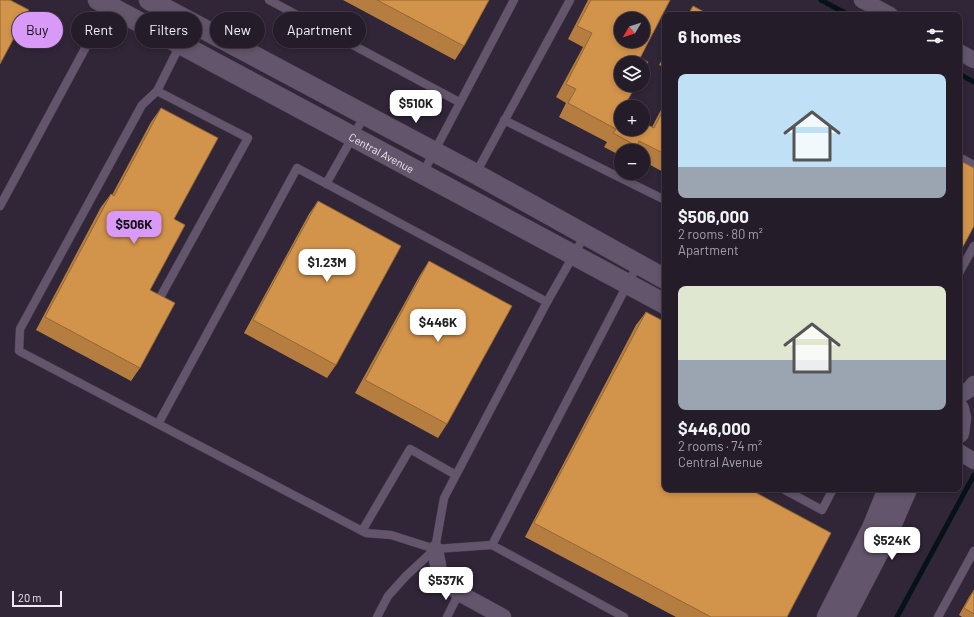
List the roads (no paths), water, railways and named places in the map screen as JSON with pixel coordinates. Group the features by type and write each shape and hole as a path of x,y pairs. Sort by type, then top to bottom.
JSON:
{"street":[{"path":"149,0 170,12"},
{"path":"862,0 884,12"},
{"name":"Central Avenue","path":"107,2 135,18"},
{"path":"202,29 476,174 662,277"},
{"name":"Central Avenue","path":"188,48 353,135 628,284 662,299"},
{"path":"962,54 974,60"},
{"path":"962,394 970,389 974,384"},
{"path":"827,617 872,528 887,492"},
{"path":"845,617 885,540 907,492"},
{"path":"435,549 440,576 459,593 503,617"}],"lane":[{"path":"269,0 459,102"},
{"path":"423,173 514,0"},
{"path":"476,174 570,0"},
{"path":"0,206 107,2"},
{"path":"178,48 157,91 142,105 20,329 19,351 366,533 391,535 435,549 492,545 624,617"},
{"path":"157,91 248,138 157,303"},
{"path":"326,184 365,115"},
{"path":"504,120 662,199"},
{"path":"962,159 974,165"},
{"path":"158,424 297,168 547,302"},
{"path":"377,617 388,596 406,576 435,549 444,498 547,302 585,235"},
{"path":"962,268 974,246"},
{"path":"492,545 638,264"},
{"path":"362,531 410,449 456,475"},
{"path":"789,492 822,510 831,492"},
{"path":"938,617 974,551"},
{"path":"447,617 459,593"}],"waterway":[{"path":"821,0 843,12"},
{"path":"962,76 974,82"},
{"path":"897,617 974,475"}]}
